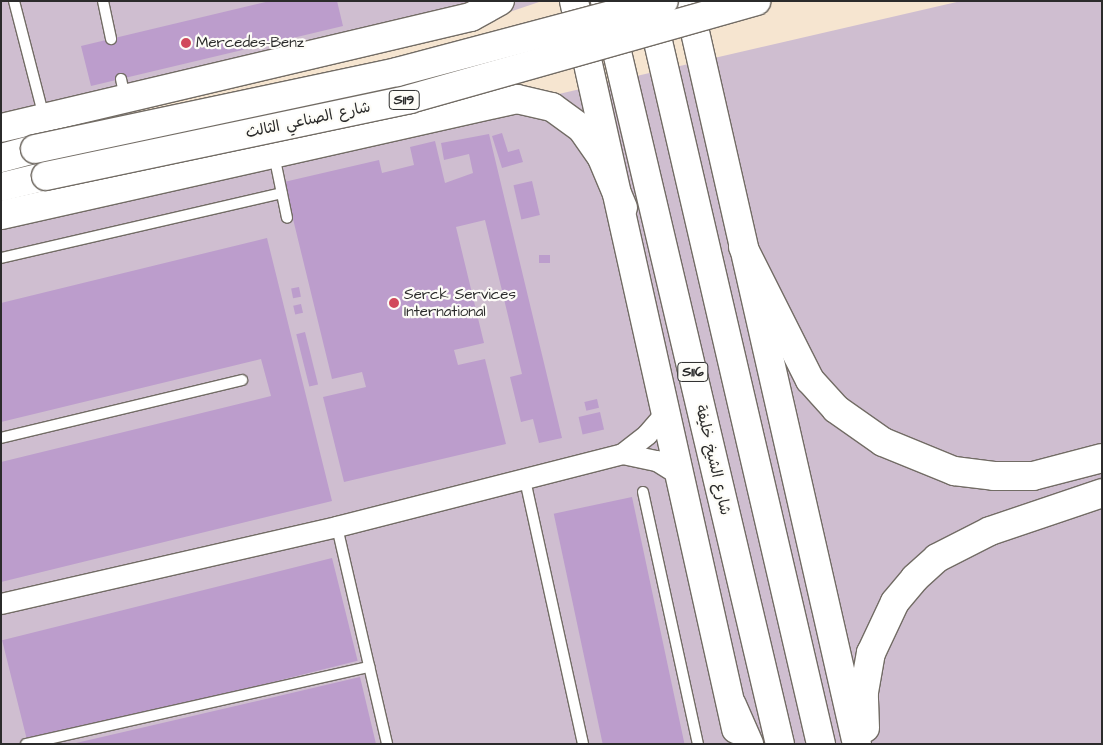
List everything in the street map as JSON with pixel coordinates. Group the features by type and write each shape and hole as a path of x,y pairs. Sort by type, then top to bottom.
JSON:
{"main road":[{"path":"1,128 44,118 123,89 471,17 500,1"},
{"path":"574,1 623,208 739,744"},
{"name":"شارع الشيخ خليفة","path":"605,1 780,744"},
{"name":"S116","path":"649,1 821,744"},
{"name":"شارع الصناعي الثالث","path":"1,158 35,149 397,72 664,1"},
{"path":"688,1 856,744"},
{"name":"شارع الصناعي الثالث","path":"1,187 410,99 756,1"},
{"path":"1,215 499,100 535,101 568,116 582,129 602,158 623,208"},
{"path":"743,247 810,380 836,408 882,442 926,462 994,476 1033,476 1102,458"},
{"path":"868,744 863,706 871,653 895,602 915,578 937,558 990,531 1102,493"},
{"path":"732,705 749,744"}],"street":[{"path":"1,604 337,527 623,454 647,436 666,412"},
{"path":"623,454 657,461 682,477"}],"lane":[{"path":"14,1 44,118"},
{"path":"103,1 112,39"},
{"path":"273,152 287,218"},
{"path":"1,258 282,193"},
{"path":"1,438 242,380"},
{"path":"525,480 584,744"},
{"path":"643,492 698,744"},
{"path":"337,527 387,744"},
{"path":"26,744 369,667"}],"shaded area":[{"path":"1,1 542,1 454,31 1,130"},
{"path":"961,1 1102,1 1102,744 1,744 1,223"}],"building":[{"name":"Mercedes-Benz","path":"270,1 337,1 343,26 91,86 81,46"},
{"path":"502,133 508,152 519,149 523,162 502,168 492,136"},
{"path":"489,134 562,438 539,443 533,419 521,422 510,377 522,374 485,220 456,227 484,343 454,350 458,365 485,359 506,444 344,482 323,397 366,387 362,372 332,379 284,182 379,160 382,173 414,165 410,147 435,141 445,183 473,173 469,154 444,160 441,143"},
{"path":"532,181 540,215 521,219 513,185"},
{"path":"267,238 332,501 1,582 1,462 271,396 261,359 1,422 1,303"},
{"path":"539,255 550,255 550,263 539,263"},
{"path":"299,287 301,297 293,298 291,289"},
{"path":"301,304 303,313 295,315 293,306"},
{"path":"305,332 318,384 309,387 296,334"},
{"path":"597,399 599,408 586,411 584,402"},
{"path":"600,412 604,430 583,434 579,417"},
{"path":"632,497 685,744 603,744 554,514"},
{"path":"332,558 358,661 28,743 2,640"},
{"path":"360,677 376,744 76,743"}],"place":[{"name":"Mercedes-Benz","path":"186,43"},
{"name":"Serck Services International","path":"394,303"}]}
